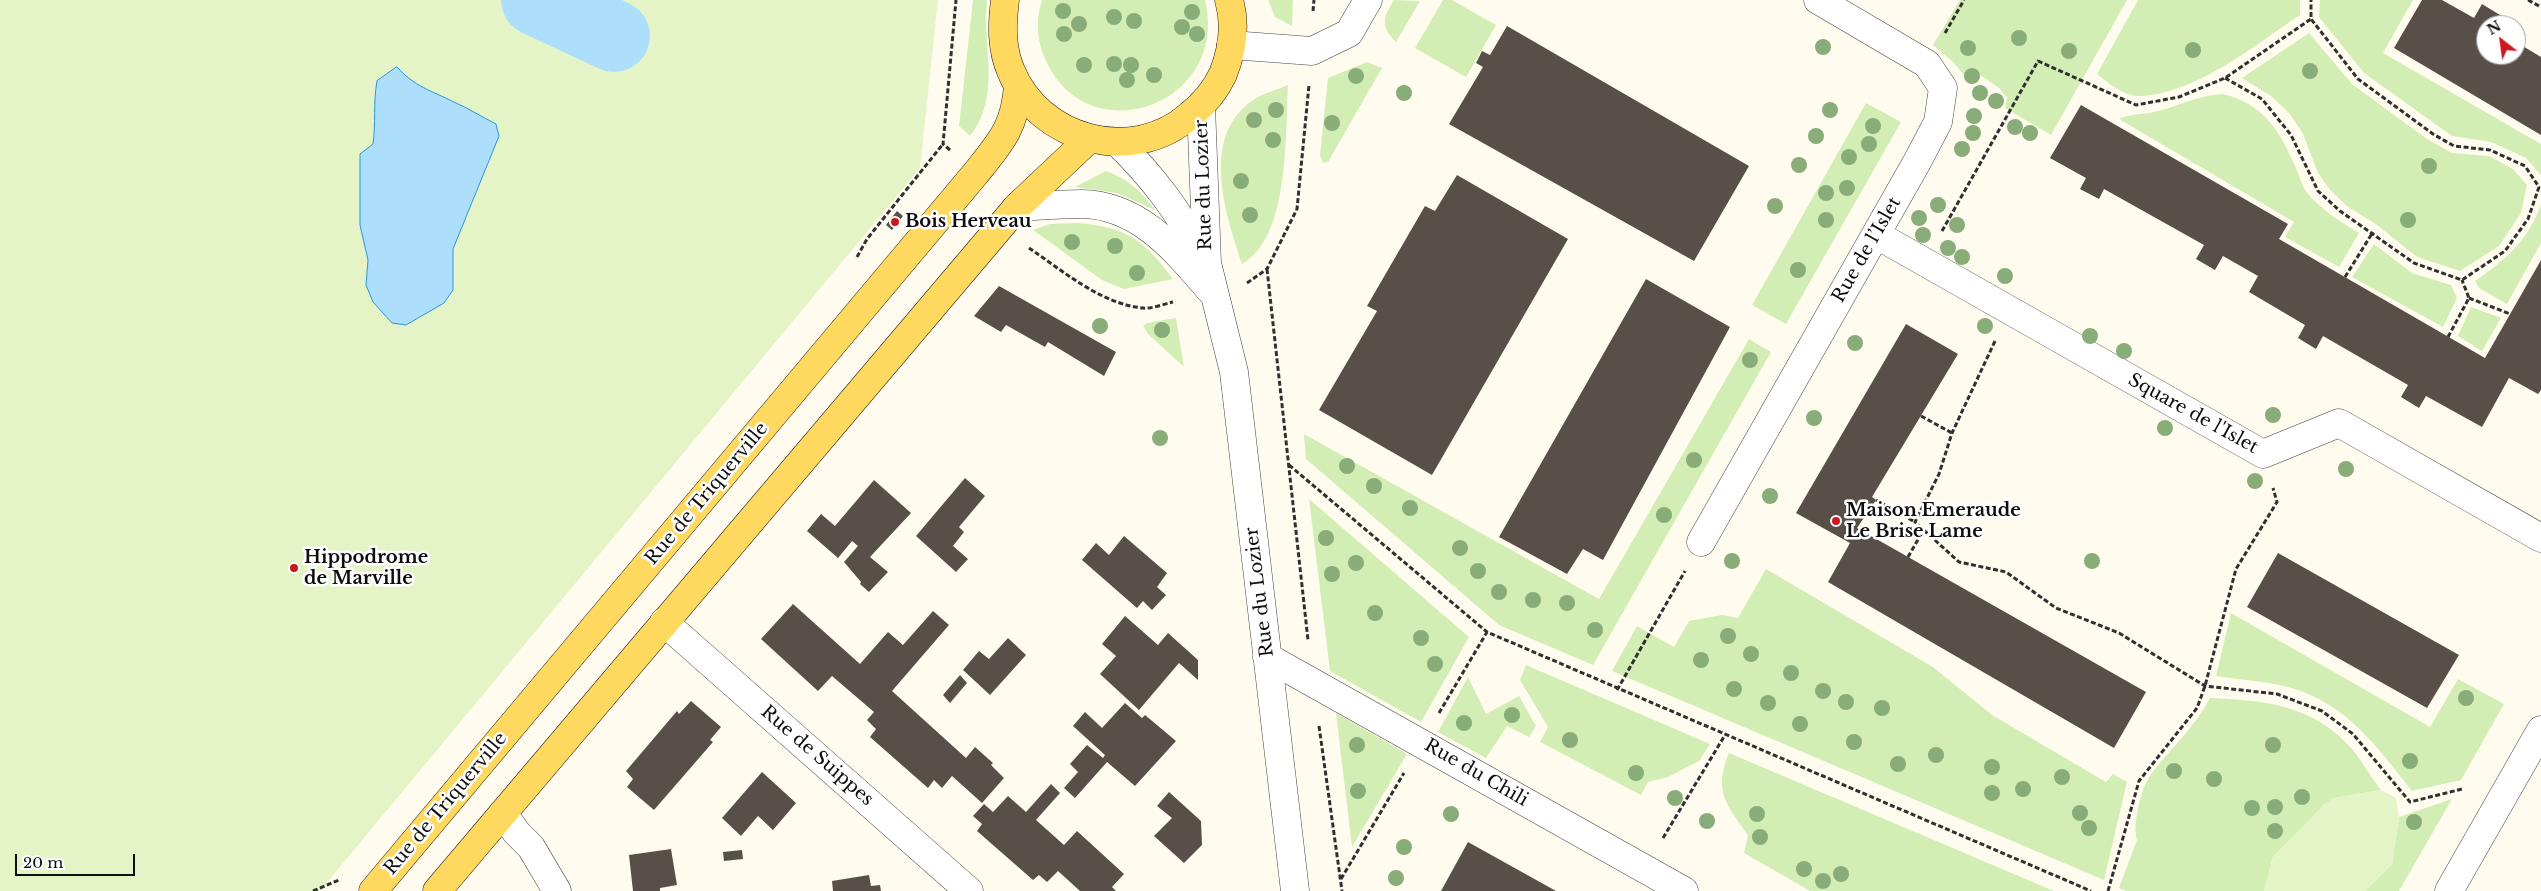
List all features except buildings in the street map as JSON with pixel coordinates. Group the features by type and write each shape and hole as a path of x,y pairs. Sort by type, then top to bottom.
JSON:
{"main road":[{"path":"1006,0 1003,17 1004,44 1010,70 1018,86 1032,105 1049,120 1068,131 1089,139 1117,142 1152,137 1168,131 1183,122 1201,106 1220,81 1231,45 1233,26 1229,0"},
{"name":"Rue de Triquerville","path":"373,891 982,165 1010,127 1016,111 1018,86"},
{"path":"437,891 1017,207 1089,139"}],"street":[{"path":"1231,45 1312,51 1349,33 1368,0"},
{"name":"Rue de l’Islet","path":"1701,542 1877,235 1938,122 1943,88 1927,64 1818,0"},
{"name":"Rue du Lozier","path":"1201,106 1206,263"},
{"name":"Rue du Lozier","path":"1117,142 1162,190 1183,218 1206,263 1234,372 1295,891"},
{"name":"Rue du Lozier","path":"1017,207 1084,204 1123,212 1153,230 1174,248 1214,294"},
{"name":"Square de l'Islet","path":"1877,235 2263,454 2339,423 2541,538"},
{"name":"Rue de Suippes","path":"664,622 944,881 969,891"},
{"name":"Rue du Chili","path":"1268,657 1684,891"},
{"path":"2449,891 2541,730"},
{"path":"503,813 516,832 531,847 557,891"}],"path":[{"path":"2311,0 2311,19 2358,79 2433,134 2454,146 2490,150 2525,166 2540,187 2528,219 2505,251 2462,280"},
{"path":"2528,0 2541,7"},
{"path":"1924,262 2038,61 2136,105 2180,97 2226,78 2311,19"},
{"path":"2226,78 2262,99 2291,135 2318,192 2340,211 2373,232 2414,264 2462,280"},
{"path":"2345,277 2373,232"},
{"path":"1267,269 1313,683 1342,891"},
{"path":"2462,280 2469,298 2510,314"},
{"path":"2448,337 2469,298"},
{"path":"1915,522 1939,474 1952,433 2009,311"},
{"path":"1921,416 1952,433"},
{"path":"2108,891 2139,781 2197,708 2205,686 2236,569 2277,502 2263,454"},
{"path":"1289,464 1487,632 1617,690 2091,891"},
{"path":"1876,500 1915,522 1959,562 2006,572 2056,608 2119,633 2205,686 2277,694 2322,711 2353,734 2410,802 2462,789"},
{"path":"1908,557 1924,529"},
{"path":"1617,690 1701,542"},
{"path":"1644,869 1724,735"}],"green space":[{"name":"Hippodrome de Marville","path":"0,0 938,0 920,168 320,891 0,891"},
{"path":"973,0 987,0 989,70 985,104 980,121 970,136 959,126"},
{"path":"1042,0 1205,0 1207,36 1197,67 1178,90 1152,105 1123,110 1094,106 1067,91 1047,63 1041,48 1038,32 1038,16"},
{"path":"1268,0 1293,0 1292,26 1275,17"},
{"path":"1394,0 1420,1 1396,42 1385,27 1387,12"},
{"path":"1443,0 1452,0 1496,25 1466,77 1415,48"},
{"path":"1960,0 2127,0 2051,135 2005,108 2007,98 1999,88 1973,70 1964,75 1953,62 1933,45"},
{"path":"2138,0 2300,0 2300,15 2225,66 2204,77 2162,93 2135,96 2117,89 2097,74"},
{"path":"2320,0 2413,0 2383,53 2541,144 2541,175 2526,158 2491,142 2452,136 2364,73 2319,17"},
{"path":"2309,33 2352,84 2427,139 2452,153 2489,156 2513,169 2527,185 2521,213 2499,246 2460,271 2417,257 2377,225 2347,206 2330,190 2318,173 2303,134 2290,114 2271,96 2242,78"},
{"path":"1367,62 1382,68 1328,162 1323,163 1320,155 1328,78"},
{"path":"1288,85 1285,156 1277,208 1269,232 1258,251 1242,264 1229,223 1221,178 1222,155 1226,134 1236,116 1253,100"},
{"path":"2223,94 2249,104 2268,120 2283,141 2305,190 2323,209 2359,233 2339,267 2285,237 2294,222 2119,119 2163,110 2196,99"},
{"path":"1866,103 1901,122 1786,324 1752,305"},
{"path":"1106,171 1134,186 1155,210 1117,193 1075,187"},
{"path":"2541,204 2541,243 2507,304 2479,288 2475,281 2497,265 2523,239 2530,229"},
{"path":"1078,223 1110,228 1133,238 1153,255 1173,279 1124,289 1102,280 1033,230 1050,224"},
{"path":"2374,244 2412,273 2451,285 2457,298 2443,327 2352,277"},
{"path":"2471,307 2501,318 2482,351 2458,336"},
{"path":"1176,318 1184,367 1148,334 1143,326 1147,323"},
{"path":"1749,339 1771,352 1593,665 1499,625 1306,459 1304,434 1599,599"},
{"path":"1309,499 1469,637 1421,722 1330,671"},
{"path":"1766,569 1933,667 1992,715 2106,782 2113,774 2127,782 2104,880 1612,671 1637,626 1674,647 1689,621 1722,615 1738,618"},
{"path":"2231,613 2430,727 2458,679 2504,704 2461,780 2412,791 2359,728 2327,704 2309,694 2288,687 2216,676"},
{"path":"1526,665 1710,744 1699,761 1668,777 1648,782 1641,795 1540,742 1548,727 1520,680"},
{"path":"1468,677 1486,714 1519,696 1536,726 1529,737 1507,726 1486,758 1438,732"},
{"path":"2210,698 2269,703 2305,714 2337,734 2352,749 2381,790 2334,798 2273,857 2264,891 2126,891 2119,888 2137,840 2137,816 2147,780 2204,709"},
{"path":"1336,713 1407,754 1352,847"},
{"path":"1729,753 2054,891 1810,891 1744,853 1748,835 1728,805 1722,787 1724,766"},
{"path":"2381,790 2396,798 2399,817 2392,864 2365,891 2264,891 2273,857 2324,804 2334,798"},
{"path":"2452,799 2399,891 2365,891 2392,864 2399,817"}],"water":[{"path":"397,67 417,84 496,124 499,136 453,249 453,290 444,303 406,325 392,323 373,302 366,285 368,260 360,225 360,154 373,144 377,81"}],"waterway":[{"path":"537,0 614,36"}],"place":[{"name":"Bois Herveau","path":"895,222"},
{"name":"Maison Emeraude Le Brise Lame","path":"1836,521"},
{"name":"Hippodrome de Marville","path":"294,568"}]}
